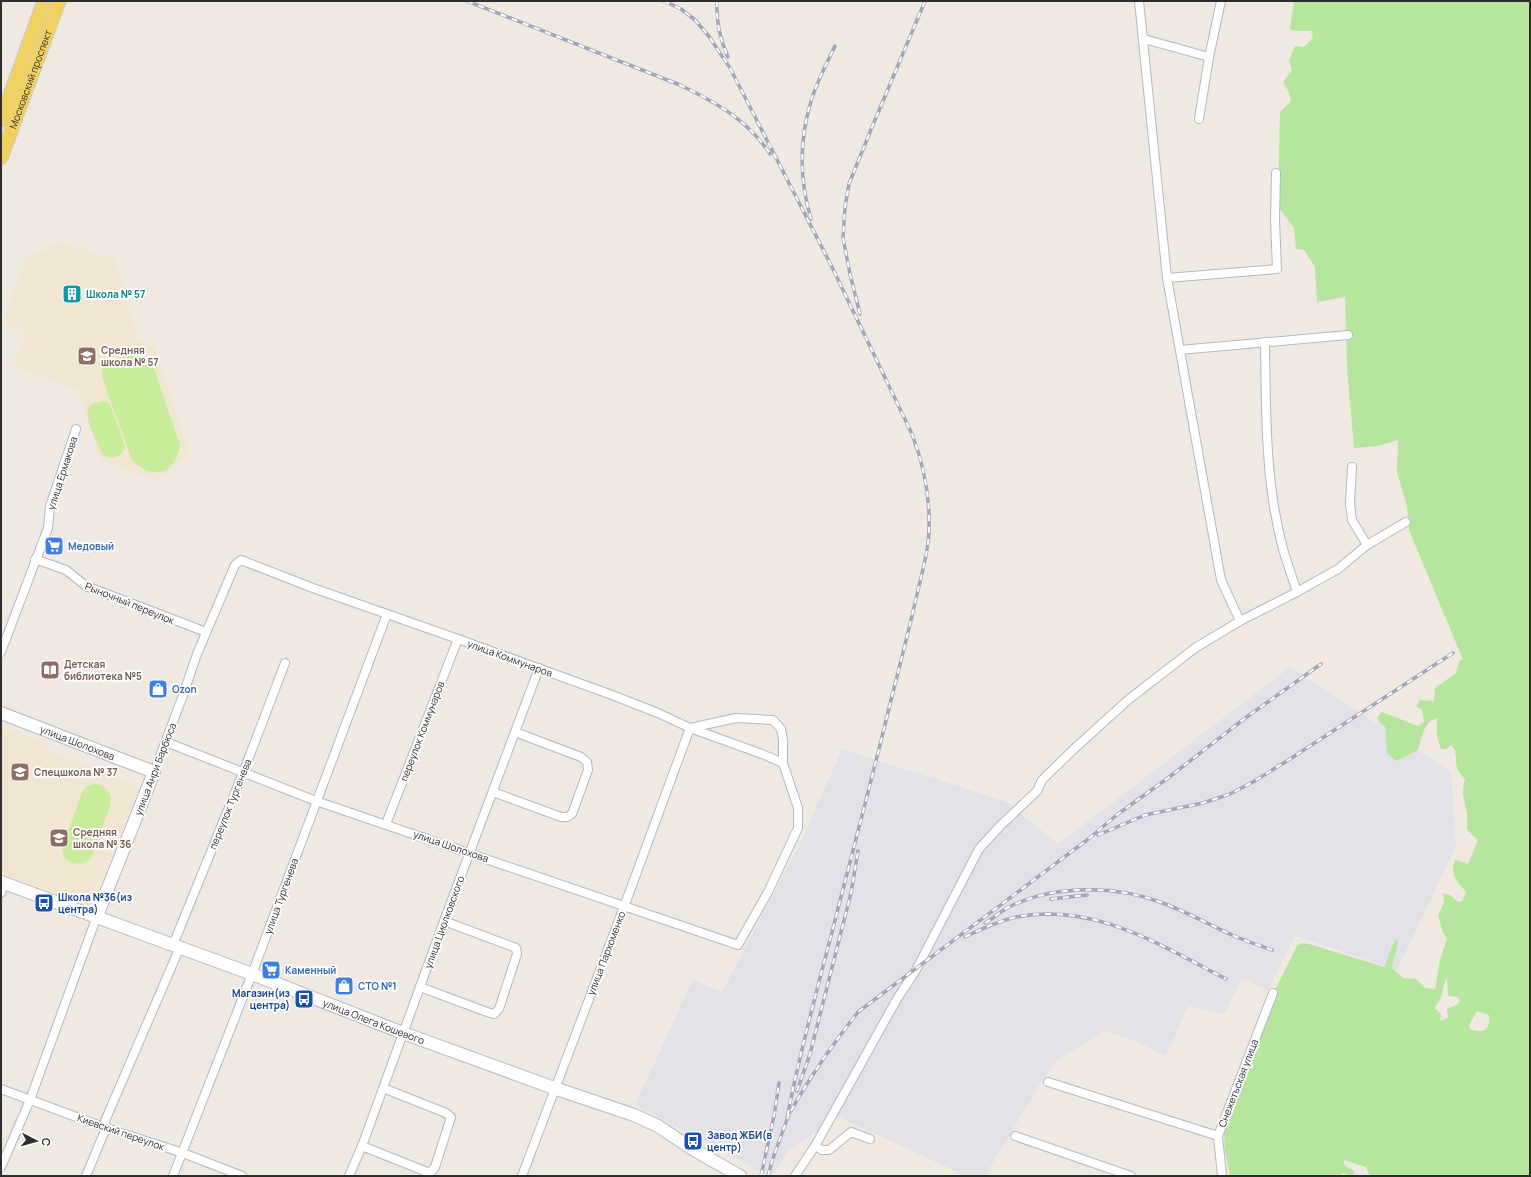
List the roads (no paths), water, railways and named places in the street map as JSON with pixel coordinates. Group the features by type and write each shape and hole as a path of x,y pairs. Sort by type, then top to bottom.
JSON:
{"main road":[{"name":"Московский проспект","path":"1,158 7,117 43,1"},
{"name":"Московский проспект","path":"7,117 59,1"}],"street":[{"path":"1139,1 1167,278 1222,580 1240,621"},
{"path":"1199,119 1209,57 1221,1"},
{"path":"1144,39 1209,57"},
{"path":"1167,278 1277,269 1275,220 1276,173"},
{"path":"1180,350 1348,335"},
{"path":"1265,342 1267,422 1273,494 1282,545 1297,592"},
{"name":"улица Ермакова","path":"1,652 48,528 50,506 76,429"},
{"path":"1352,467 1350,503 1352,520 1367,545"},
{"path":"795,1176 815,1146 897,999 916,970 979,849 1037,791 1042,780 1086,737 1128,700 1195,648 1240,621 1338,569 1367,545 1406,522"},
{"name":"Рыночный переулок","path":"36,559 66,570 86,586 206,632"},
{"name":"улица Анри Барбюса","path":"1,1167 30,1100 97,916 166,742 206,632 236,565 241,560 248,563"},
{"name":"улица Коммунаров","path":"248,563 313,588 539,668 658,713 690,728 783,763"},
{"name":"улица Тургенева","path":"174,1176 252,974 387,614"},
{"name":"переулок Коммунаров","path":"386,824 458,639"},
{"name":"переулок Тургенева","path":"86,1176 106,1128 105,1121 244,773 284,663"},
{"name":"улица Циолковского","path":"349,1176 362,1146 469,853 539,668"},
{"name":"улица Шолохова","path":"1,713 154,772"},
{"path":"690,728 736,718 773,720 781,729 783,740 783,763"},
{"name":"улица Пархоменко","path":"522,1176 690,728"},
{"path":"493,792 561,817 567,817 572,814 588,770 587,762 581,757 515,732"},
{"name":"улица Шолохова","path":"166,742 316,801 738,945 768,892 798,828 798,808 783,763"},
{"name":"улица Олега Кошевого","path":"2,886 97,916 403,1033 554,1088 634,1115 652,1123 740,1176"},
{"path":"420,987 494,1014 499,1008 517,954 516,948 444,921"},
{"name":"Снежетьская улица","path":"1222,1176 1218,1136 1273,993"},
{"path":"1048,1082 1218,1136"},
{"path":"362,1146 427,1172 432,1171 435,1167 451,1117 446,1113 383,1088"},
{"name":"Киевский переулок","path":"1,1089 106,1128 183,1153 242,1176"},
{"path":"815,1146 822,1150 828,1150 850,1132 870,1139"},
{"path":"1015,1136 1131,1176"}],"railway":[{"path":"467,1 693,91 730,113 752,131 770,154"},
{"path":"664,1 681,9 695,20 708,35 730,68 832,267 912,434 927,491 929,535 924,566 808,1025 787,1118"},
{"path":"717,1 719,30 728,57"},
{"path":"860,314 843,238 845,207 849,184 925,1"},
{"path":"811,219 807,205 802,162 806,119 815,90 835,46"},
{"path":"1098,835 1145,815 1203,803 1230,794 1253,782 1290,759 1453,653"},
{"path":"791,1111 806,1085 858,1012 1087,840 1118,814 1168,778 1244,719 1321,664"},
{"path":"797,1091 810,1054 851,893 858,851"},
{"path":"985,923 1008,908 1028,899 1046,894 1065,891 1104,890 1124,892 1160,902 1237,937 1272,950"},
{"path":"1051,899 1087,895"},
{"path":"965,937 1016,917 1045,914 1072,916 1099,921 1151,940 1226,979"},
{"path":"761,1176 774,1116 779,1083"},
{"path":"768,1176 789,1114"}],"place":[{"name":"Школа № 57","path":"72,294"},
{"name":"Средняя школа № 57","path":"87,356"},
{"name":"Медовый","path":"54,546"},
{"name":"Детская библиотека №5","path":"50,670"},
{"name":"Ozon","path":"158,689"},
{"name":"Спецшкола № 37","path":"20,772"},
{"name":"Средняя школа № 36","path":"59,838"},
{"name":"Школа №36(из центра)","path":"44,903"},
{"name":"Каменный","path":"271,970"},
{"name":"СТО №1","path":"344,986"},
{"name":"Магазин(из центра)","path":"304,999"},
{"name":"Завод ЖБИ(в центр)","path":"693,1141"}]}
